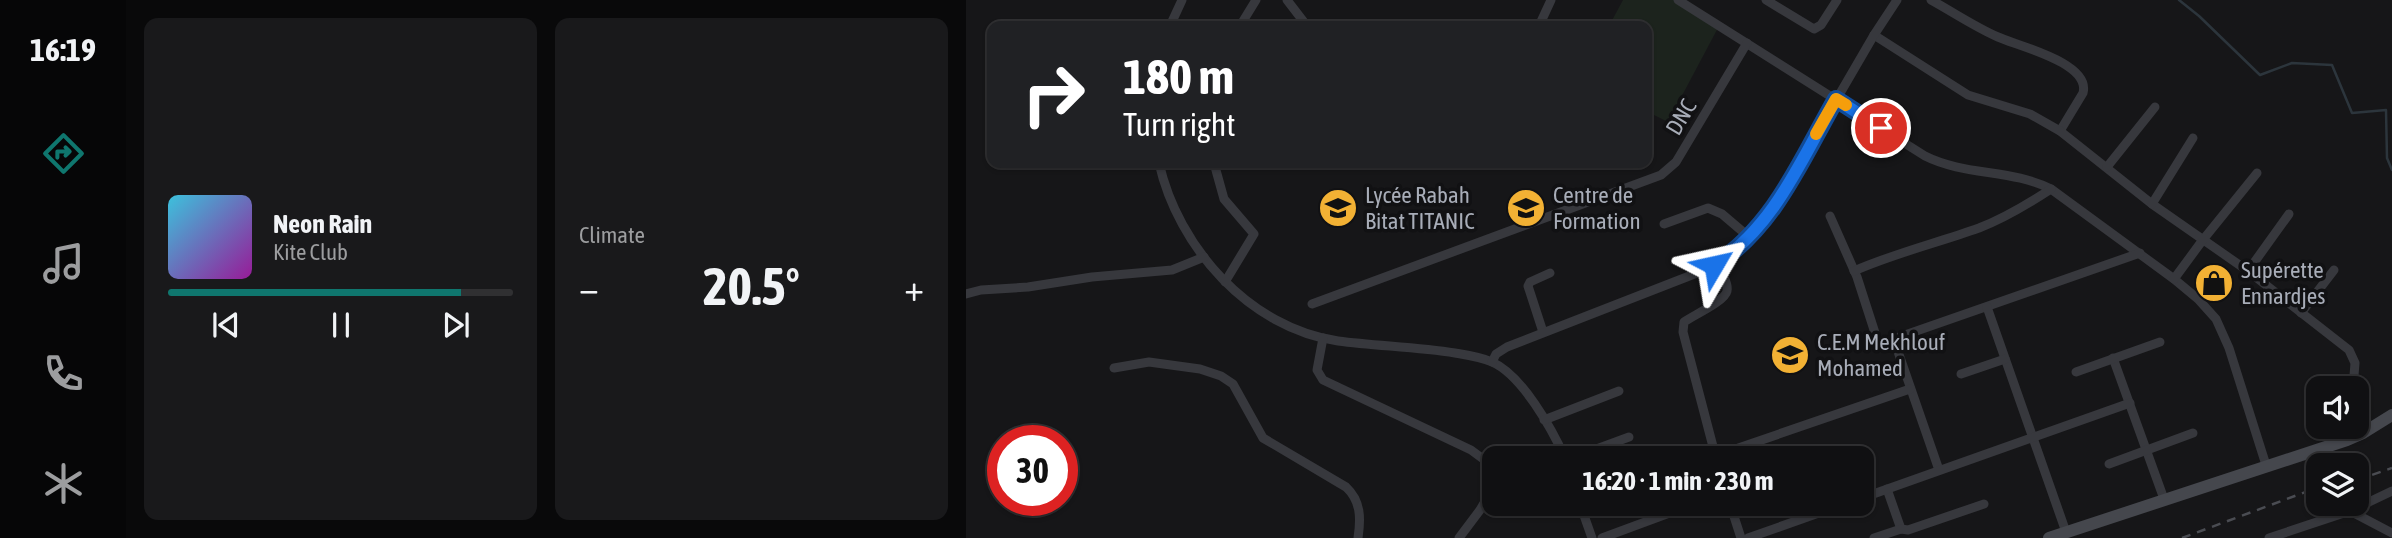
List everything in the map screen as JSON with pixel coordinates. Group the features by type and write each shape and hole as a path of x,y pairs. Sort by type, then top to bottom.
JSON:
{"main road":[{"path":"2369,429 2392,415"},
{"path":"2049,538 2266,466 2335,439"}],"street":[{"path":"1172,21 1182,0"},
{"path":"1243,21 1256,0"},
{"path":"1287,0 1303,21"},
{"path":"1541,21 1551,0"},
{"path":"1678,0 1937,162 2028,180 2051,189 2175,279 2208,310 2225,337 2266,466"},
{"path":"1766,0 1815,29 1821,25 1837,0"},
{"path":"1492,362 1496,354 1507,347 1698,273 1717,263 1749,237 1775,205 1874,34 1897,0"},
{"path":"1931,0 1998,37 2061,63 2082,80 2083,93 2060,131"},
{"path":"1874,34 1968,95 2030,114 2060,131 2152,204 2248,271 2352,353 2355,363 2354,376"},
{"name":"DNC","path":"1312,304 1661,176 1676,162 1747,43"},
{"path":"2106,167 2155,107"},
{"path":"2152,204 2193,138"},
{"path":"1160,168 1164,184 1186,233 1225,282 1271,317 1323,338 1439,351 1492,362 1509,374 1544,420 1558,446"},
{"path":"1215,168 1224,199 1254,234 1225,282"},
{"path":"2175,279 2257,173"},
{"path":"1854,271 1892,254 1978,228 2017,210 2051,189"},
{"path":"1664,224 1708,208 1722,214 1749,237"},
{"path":"2248,271 2289,214"},
{"path":"1830,216 1854,271 1878,340 1882,343 2140,253"},
{"path":"966,294 1100,276 1172,270 1204,257"},
{"path":"1712,446 1683,332 1684,322 1718,302 1727,293 1717,263"},
{"path":"2301,313 2334,270"},
{"path":"1543,332 1528,287 1530,282 1550,272"},
{"path":"1987,307 2066,532"},
{"path":"1323,338 1317,370 1323,380 1471,450 1482,458"},
{"path":"1894,340 1939,471"},
{"path":"2076,372 2160,342"},
{"path":"2113,358 2164,499"},
{"path":"1961,374 2005,359"},
{"path":"1114,368 1149,362 1200,369 1228,380 1263,438 1346,486 1353,494 1360,516 1358,538"},
{"path":"1747,446 1910,389"},
{"path":"1544,420 1619,391"},
{"path":"1874,494 2130,403"},
{"path":"2109,464 2193,433"},
{"path":"1605,446 1629,437"},
{"path":"1887,489 1901,528"},
{"path":"2369,502 2392,491"},
{"path":"1874,538 1901,528 1908,530 1984,504"},
{"path":"1459,538 1482,507"},
{"path":"1584,516 1592,538"},
{"path":"1602,538 1661,516"},
{"path":"1734,516 1741,537 1807,516"},
{"path":"2269,538 2335,516"},
{"path":"2360,516 2392,533"}],"shaded area":[{"path":"1623,0 1677,0 1719,26 1668,122 1654,115 1652,118 1652,21 1612,21"}],"waterway":[{"path":"2179,0 2260,75 2292,63 2332,65 2352,113 2386,110 2387,158 2392,170"}],"railway":[{"path":"2369,476 2392,468"},
{"path":"2182,538 2306,492"}],"slow traffic":[{"path":"1816,134 1836,99 1846,105"}],"place":[{"name":"Lycée Rabah Bitat TITANIC","path":"1338,208"},
{"name":"Centre de Formation","path":"1526,208"},
{"name":"Supérette Ennardjes","path":"2214,283"},
{"name":"C.E.M Mekhlouf Mohamed","path":"1790,355"}],"route":[{"path":"1714,265 1744,243 1759,227 1775,205 1836,99 1881,128"}]}
